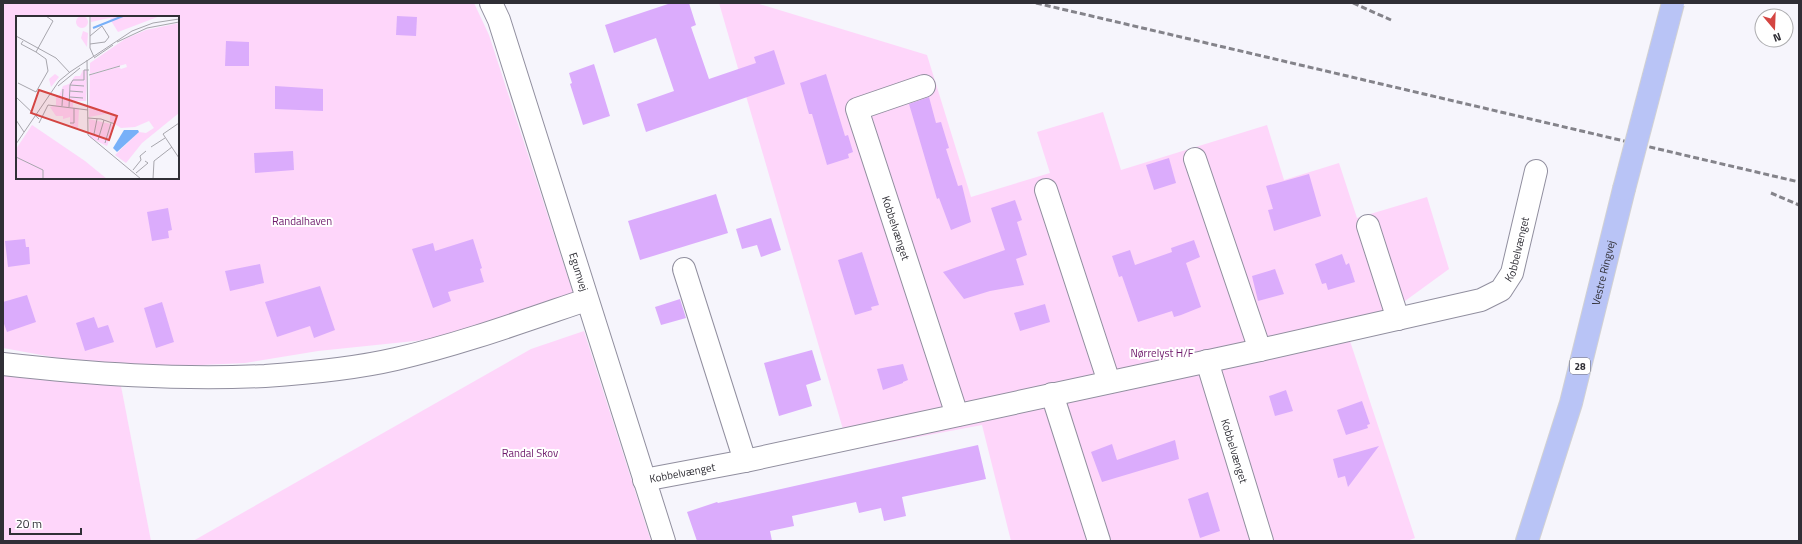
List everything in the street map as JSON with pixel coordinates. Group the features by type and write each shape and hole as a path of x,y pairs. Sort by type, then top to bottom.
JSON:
{"main road":[{"name":"Vestre Ringvej","path":"1527,541 1571,403 1624,189 1673,3"}],"street":[{"name":"Egumvej","path":"491,3 499,20 586,300 664,541"},
{"name":"Kobbelvænget","path":"924,86 857,109 956,415"},
{"path":"1195,159 1260,350"},
{"name":"Kobbelvænget","path":"644,480 744,461 1260,350 1481,300 1501,290 1512,273 1536,171"},
{"path":"1046,190 1109,382"},
{"path":"1368,226 1398,319"},
{"path":"684,269 744,461"},
{"path":"3,364 77,373 151,377 239,377 316,373 395,360 474,339 586,300"},
{"name":"Kobbelvænget","path":"1206,361 1262,541"},
{"path":"1052,394 1098,541"}],"green space":[{"name":"Randalhaven","path":"3,3 474,3 489,35 573,293 463,336 318,351 245,363 159,367 80,362 3,348"},
{"name":"Nørrelyst H/F","path":"719,3 756,3 927,55 971,197 1050,173 1037,132 1103,112 1121,170 1267,125 1284,180 1339,163 1357,218 1427,197 1449,269 1350,341 1415,538 1407,541 1011,541 982,425 849,450"},
{"name":"Randal Skov","path":"584,331 651,541 193,541 531,349"},
{"path":"3,367 121,386 151,541 3,541"}],"building":[{"path":"671,3 689,3 696,25 691,27 709,79 756,63 754,57 774,50 785,84 646,132 637,104 674,91 656,38 614,53 605,25"},
{"path":"397,16 417,17 416,36 396,35"},
{"path":"226,41 249,42 249,66 225,66"},
{"path":"594,64 610,116 583,125 570,84 572,83 569,73"},
{"path":"826,74 845,136 848,135 853,152 848,154 849,158 827,165 812,114 809,114 800,83"},
{"path":"275,86 323,89 323,111 275,109"},
{"path":"929,97 936,123 941,122 949,148 946,149 958,186 962,185 971,222 951,230 939,198 937,199 909,104"},
{"path":"293,151 294,170 255,173 254,153"},
{"path":"1169,158 1176,183 1154,190 1146,165"},
{"path":"1309,174 1321,216 1274,231 1268,210 1273,209 1266,186"},
{"path":"716,194 728,233 640,260 628,221"},
{"path":"1015,200 1022,220 1017,222 1027,255 1016,259 1024,285 990,291 964,299 943,272 1005,250 991,208"},
{"path":"168,208 172,230 168,231 169,238 152,241 147,212"},
{"path":"771,218 781,250 761,257 757,245 742,249 736,229"},
{"path":"25,239 26,247 29,247 30,264 8,267 5,241"},
{"path":"473,239 482,268 480,269 484,282 448,292 451,301 433,308 412,249 433,243 435,251"},
{"path":"1194,240 1200,257 1186,263 1201,307 1174,317 1172,311 1138,322 1122,276 1119,277 1112,256 1130,250 1135,265 1172,252 1171,248"},
{"path":"862,252 879,305 871,307 872,310 855,315 838,260"},
{"path":"1342,254 1346,265 1349,263 1355,282 1328,290 1326,283 1322,284 1315,264"},
{"path":"260,264 264,283 230,291 225,271"},
{"path":"1275,269 1284,294 1258,301 1252,276"},
{"path":"320,286 335,330 314,338 310,326 277,337 265,302"},
{"path":"27,295 36,322 7,332 3,321 3,302"},
{"path":"680,299 686,318 661,325 655,307"},
{"path":"162,302 174,342 156,348 144,308"},
{"path":"1045,304 1050,322 1020,331 1014,313"},
{"path":"94,317 98,328 108,325 114,342 85,351 76,323"},
{"path":"812,350 821,380 806,385 812,406 779,416 764,363"},
{"path":"903,364 908,380 883,390 877,369"},
{"path":"1286,390 1293,411 1275,416 1269,396"},
{"path":"1362,401 1370,424 1367,425 1368,428 1346,435 1337,410"},
{"path":"1175,440 1179,459 1102,482 1091,452 1112,444 1117,460"},
{"path":"978,445 986,479 902,497 906,516 884,521 881,508 859,513 856,502 792,516 794,526 770,531 772,541 697,541 687,512 717,502"},
{"path":"1379,446 1348,487 1345,476 1338,478 1333,459"},
{"path":"1208,492 1220,531 1200,538 1188,499"}],"railway":[{"path":"1036,3 1799,182"},
{"path":"1353,3 1391,20"},
{"path":"1771,193 1799,205"}]}
